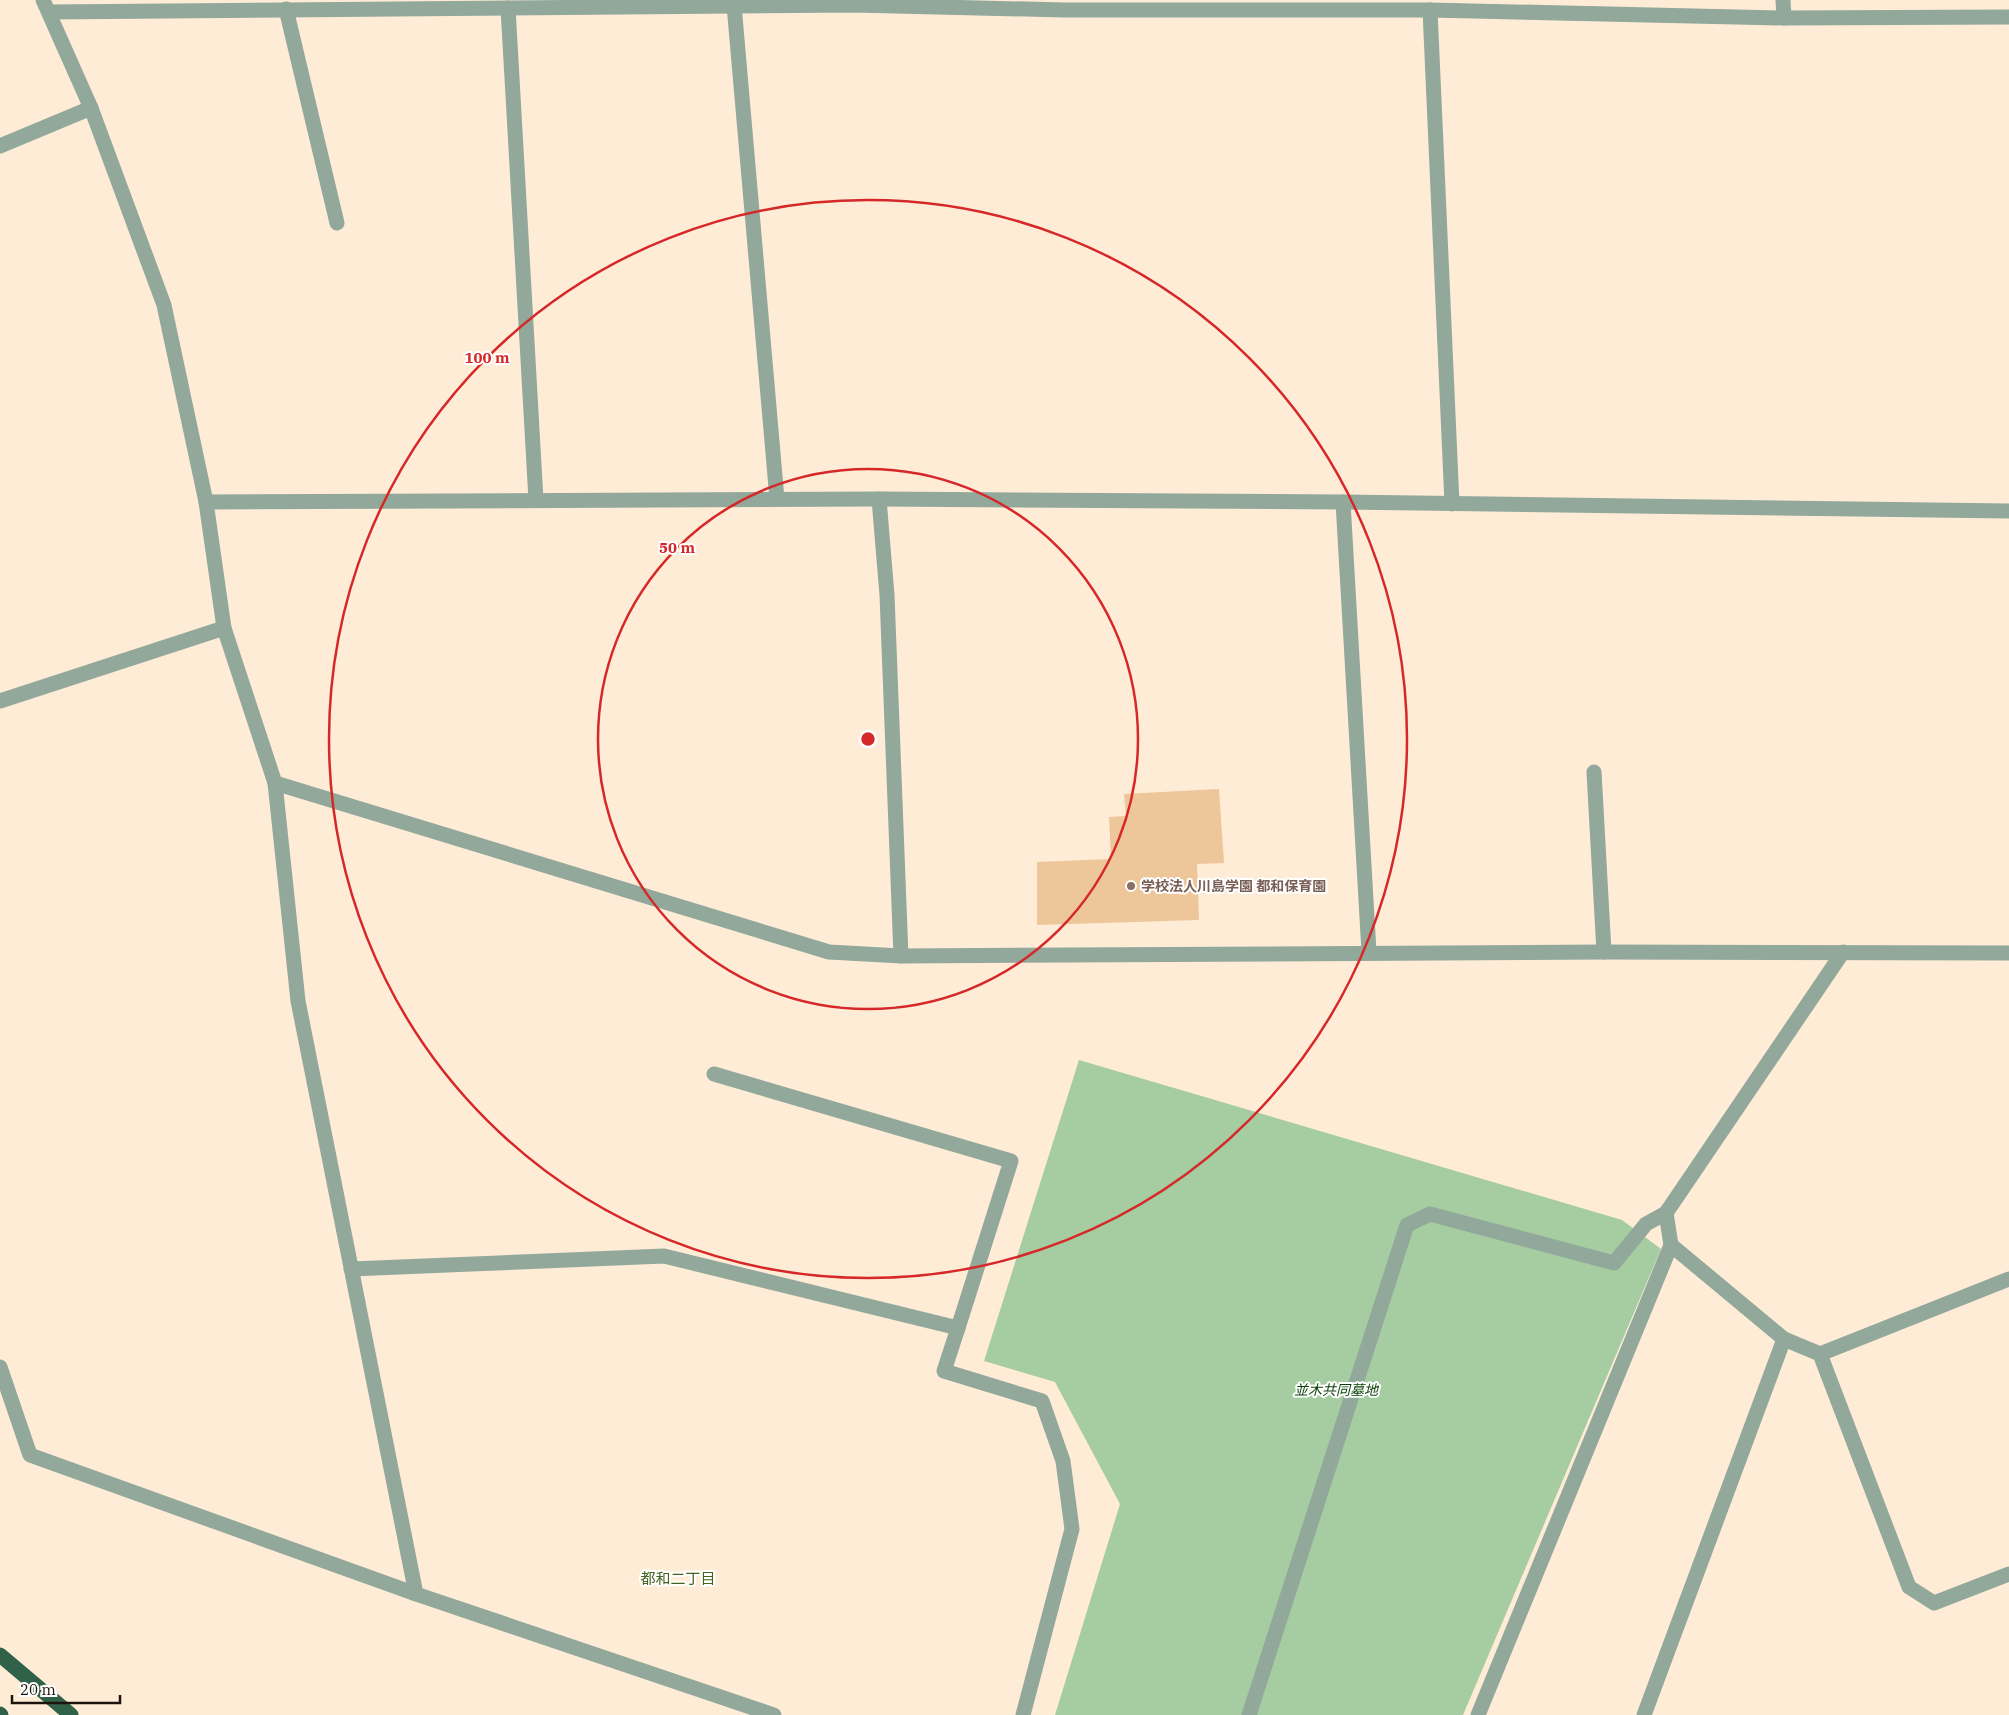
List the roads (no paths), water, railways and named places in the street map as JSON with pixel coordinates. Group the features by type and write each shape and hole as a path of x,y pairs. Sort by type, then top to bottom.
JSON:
{"highway":[{"path":"0,1655 72,1715"}],"street":[{"path":"1783,0 1784,18"},
{"path":"416,1594 298,1001 275,783 224,628 206,502 164,305 91,108 46,6 286,9 855,3 1430,10 1784,18 2009,17"},
{"path":"734,5 777,499"},
{"path":"508,8 536,500"},
{"path":"286,9 337,223"},
{"path":"1430,10 1452,504"},
{"path":"0,146 91,108"},
{"path":"879,499 887,595 901,956"},
{"path":"206,502 879,499 1343,502 2009,511"},
{"path":"1343,502 1369,952"},
{"path":"0,701 224,628"},
{"path":"1594,772 1604,952"},
{"path":"275,783 829,952 901,956 1369,952 2009,953"},
{"path":"1249,1715 1407,1225 1430,1214 1614,1263 1646,1224 1666,1213 1843,952"},
{"path":"714,1074 1011,1161 944,1371 1042,1401 1063,1461 1072,1529 1023,1715"},
{"path":"1478,1715 1671,1245 1666,1213"},
{"path":"1671,1245 1784,1339 1820,1354 2009,1279"},
{"path":"351,1269 664,1256 958,1328"},
{"path":"1644,1715 1784,1339"},
{"path":"1820,1354 1909,1587 1934,1603 2009,1574"},
{"path":"0,1367 30,1455 416,1594 753,1712 774,1715"}],"place":[{"name":"学校法人川島学園 都和保育園","path":"1131,886"}],"district":[{"name":"都和二丁目","path":"678,1579"}],"park label":[{"name":"並木共同墓地","path":"1336,1390"}]}
